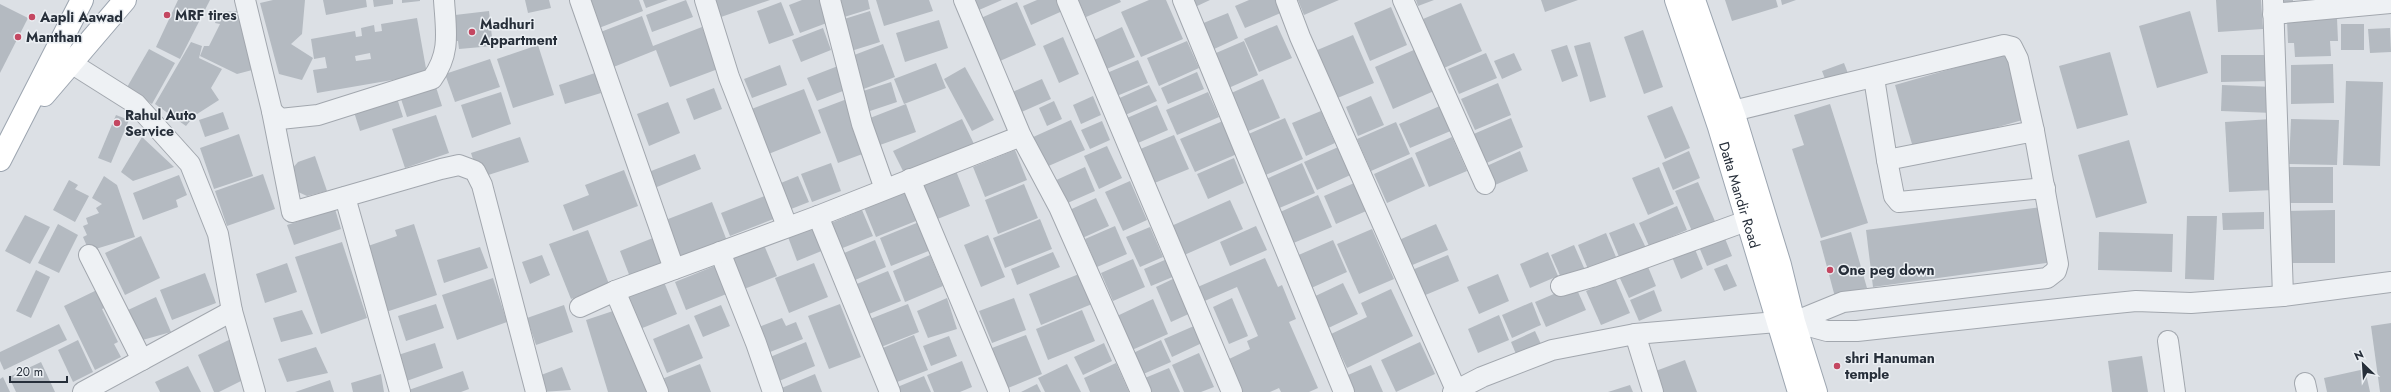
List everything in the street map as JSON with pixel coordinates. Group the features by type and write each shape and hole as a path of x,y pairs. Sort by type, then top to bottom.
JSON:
{"main road":[{"path":"0,160 82,0"},
{"path":"20,123 125,0"},
{"name":"Datta Mandir Road","path":"1676,0 1749,220 1786,322 1816,392"},
{"name":"Datta Mandir Road","path":"1694,0 1733,111 1780,265 1786,322 1799,392"}],"street":[{"path":"245,0 272,111 292,212 441,169 459,165 475,171 482,184 536,392"},
{"path":"272,111 280,119 318,115 432,79 442,66 446,50 444,0"},
{"path":"580,0 674,269"},
{"path":"706,0 729,76 787,226"},
{"path":"830,0 860,119 885,189"},
{"path":"964,0 1021,136 1058,207 1141,392"},
{"path":"1067,0 1232,392"},
{"path":"1183,0 1344,392"},
{"path":"1286,0 1300,37 1455,391 1485,384 1552,350 1635,334 1786,322 1843,302 2047,278 2053,275 2058,264 2045,188 2018,59 2012,47 2004,45 1874,78 1733,111"},
{"path":"1403,0 1485,184"},
{"path":"2283,296 2273,7 2391,4"},
{"path":"71,63 136,104 190,164 218,234 232,311 255,392"},
{"path":"1874,78 1894,196 1899,202 2045,188"},
{"path":"1887,160 2034,131"},
{"path":"580,307 615,291 787,226 818,216 910,178 1021,136"},
{"path":"910,178 999,392"},
{"path":"345,197 400,392"},
{"path":"818,216 890,392"},
{"path":"1561,286 1592,277 1749,220"},
{"path":"720,252 756,343 773,392"},
{"path":"89,256 142,360"},
{"path":"1786,322 1828,331 1856,331 2136,301 2191,303 2283,296 2391,282"},
{"path":"615,291 658,392"},
{"path":"83,392 232,311"},
{"path":"1635,334 1652,392"},
{"path":"2168,341 2175,392"}],"building":[{"path":"178,0 210,0 180,59 156,47"},
{"path":"273,0 305,0 302,34 291,44 313,58 302,80 279,74 260,3"},
{"path":"323,0 366,0 367,7 326,15"},
{"path":"373,0 393,0 393,4 374,7"},
{"path":"402,0 420,0 420,1 402,3"},
{"path":"525,0 549,0 551,8 528,13"},
{"path":"589,0 639,0 643,11 599,28"},
{"path":"643,0 668,0 646,8"},
{"path":"686,0 693,17 652,32 646,15"},
{"path":"715,0 770,0 721,17"},
{"path":"802,0 824,0 832,21 800,33 789,5"},
{"path":"835,0 868,0 870,9 841,18"},
{"path":"876,0 929,0 933,11 884,26"},
{"path":"974,0 1002,0 979,10"},
{"path":"1037,0 1063,0 1067,9 1031,25 1023,6"},
{"path":"1078,0 1120,0 1121,2 1086,17"},
{"path":"1149,0 1166,0 1183,39 1141,57 1121,12"},
{"path":"1192,0 1210,0 1195,7"},
{"path":"1249,0 1278,0 1283,12 1245,28 1235,6"},
{"path":"1298,0 1339,0 1304,15"},
{"path":"1416,0 1434,0 1418,6"},
{"path":"1541,0 1578,0 1545,12"},
{"path":"1725,0 1776,0 1778,7 1732,21"},
{"path":"1781,0 1796,0 1782,5"},
{"path":"2216,0 2261,0 2263,29 2218,32"},
{"path":"2275,0 2293,0 2293,8"},
{"path":"781,2 794,35 769,44 757,11"},
{"path":"1017,2 1036,45 1000,61 981,18"},
{"path":"1461,3 1482,51 1444,68 1423,19"},
{"path":"0,4 28,18 0,73"},
{"path":"1391,7 1407,45 1370,61 1354,23"},
{"path":"241,11 256,69 237,74 200,56 204,46 209,46 220,24 215,23 219,12"},
{"name":"Madhuri Appartment","path":"489,11 493,46 459,49 458,41 454,41 452,23 456,22 455,15"},
{"path":"870,11 880,42 851,51 841,20"},
{"path":"2190,11 2208,73 2157,88 2139,26"},
{"path":"1228,13 1238,38 1212,50 1201,24"},
{"path":"642,16 653,46 702,27 718,69 670,87 656,50 611,68 598,33"},
{"path":"417,18 427,74 317,93 313,70 327,68 325,57 314,59 311,39 355,31 356,37 362,36 361,28 374,25 375,32 382,31 381,24","holes":["370,53 371,59 356,61 355,56"]},
{"path":"2337,18 2338,41 2330,41 2331,56 2295,57 2294,43 2288,43 2287,20"},
{"path":"939,20 948,48 905,62 896,33"},
{"path":"2341,24 2364,24 2364,50 2341,50"},
{"path":"1277,25 1292,58 1259,72 1244,39"},
{"path":"1122,27 1135,57 1102,71 1090,42"},
{"path":"823,28 831,50 801,62 792,40"},
{"path":"2390,28 2391,52 2370,53 2368,29"},
{"path":"1643,30 1663,87 1644,94 1624,37"},
{"path":"1353,35 1374,83 1335,99 1315,51"},
{"path":"1063,37 1079,74 1059,83 1043,46"},
{"path":"1187,41 1199,68 1159,86 1147,58"},
{"path":"1244,41 1258,75 1224,90 1209,56"},
{"path":"191,42 202,46 199,58 222,69 211,88 219,100 194,116 186,126 155,104"},
{"path":"1590,42 1606,97 1590,102 1574,46"},
{"path":"883,44 895,77 861,90 849,57"},
{"path":"538,45 554,95 513,108 497,59"},
{"path":"1567,45 1578,76 1562,82 1551,50"},
{"path":"149,49 175,63 152,104 126,89"},
{"path":"1416,49 1434,91 1393,109 1375,67"},
{"path":"2110,52 2128,115 2077,129 2059,66"},
{"path":"1486,53 1497,78 1459,94 1448,69"},
{"path":"1514,53 1522,70 1502,79 1494,61"},
{"path":"2007,53 2026,119 1914,151 1895,85"},
{"path":"2221,55 2269,55 2269,81 2221,82"},
{"path":"490,59 500,87 455,102 445,74"},
{"path":"1138,60 1148,83 1112,98 1102,75"},
{"path":"936,63 946,88 904,104 894,79"},
{"path":"1844,63 1849,76 1827,84 1822,71"},
{"path":"2333,64 2334,103 2291,104 2291,65"},
{"path":"780,65 787,85 752,98 744,79"},
{"path":"838,66 848,89 817,101 807,78"},
{"path":"965,67 994,120 972,131 944,79"},
{"path":"1197,72 1204,89 1168,104 1161,88"},
{"path":"595,73 601,93 565,104 559,85"},
{"path":"1042,79 1051,99 1017,114 1008,94"},
{"path":"1263,79 1280,118 1246,132 1229,94"},
{"path":"2346,81 2383,82 2380,166 2343,165"},
{"path":"891,82 897,102 864,113 857,93"},
{"path":"1498,83 1511,115 1475,130 1461,99"},
{"path":"435,84 442,106 407,117 400,96"},
{"path":"1149,85 1157,101 1123,116 1115,100"},
{"path":"2222,85 2274,87 2273,113 2221,111"},
{"path":"714,88 722,109 694,120 686,99"},
{"path":"804,89 821,133 766,155 749,110"},
{"path":"501,92 511,124 472,138 461,105"},
{"path":"1208,92 1219,117 1177,135 1166,110"},
{"path":"396,95 403,117 360,131 353,109"},
{"path":"1093,96 1101,115 1081,124 1073,105"},
{"path":"1371,96 1384,125 1358,136 1346,107"},
{"path":"847,99 868,152 838,163 818,110"},
{"path":"1054,101 1062,119 1047,126 1039,108"},
{"path":"668,102 680,133 649,146 637,114"},
{"path":"906,104 916,132 880,145 870,118"},
{"path":"1830,104 1868,223 1821,238 1792,149 1804,145 1794,115"},
{"path":"1157,105 1168,130 1138,143 1127,118"},
{"path":"1442,105 1453,130 1410,148 1399,124"},
{"path":"1672,106 1690,148 1665,159 1647,116"},
{"path":"1321,111 1335,143 1306,156 1292,123"},
{"path":"223,112 229,129 205,137 199,120"},
{"path":"116,115 129,120 111,163 98,158"},
{"path":"436,115 449,153 405,168 392,129"},
{"path":"1285,118 1303,159 1261,177 1244,136"},
{"path":"1511,118 1523,147 1482,165 1469,136"},
{"path":"962,119 974,144 906,177 893,151"},
{"path":"2271,119 2274,190 2229,192 2225,122"},
{"path":"2291,119 2339,120 2337,165 2289,164"},
{"path":"1071,120 1085,150 1044,168 1031,138"},
{"path":"1102,121 1110,140 1090,149 1081,130"},
{"path":"1223,121 1237,154 1195,172 1180,139"},
{"path":"1396,122 1410,154 1371,171 1357,139"},
{"path":"239,134 253,176 214,189 200,148"},
{"path":"1174,135 1189,169 1152,184 1138,150"},
{"path":"142,137 174,167 133,181 121,172"},
{"path":"520,137 529,162 479,178 471,153"},
{"path":"1452,137 1467,171 1429,187 1415,153"},
{"path":"2129,140 2147,203 2096,218 2078,155"},
{"path":"1343,145 1355,173 1317,190 1304,162"},
{"path":"1107,146 1122,178 1099,189 1084,156"},
{"path":"1015,150 1027,180 985,197 973,167"},
{"path":"1520,151 1528,171 1488,188 1480,169"},
{"path":"1689,151 1700,178 1673,190 1662,163"},
{"path":"695,154 701,169 652,189 646,173"},
{"path":"315,156 327,191 307,196 296,191 290,171 298,162"},
{"path":"1412,157 1425,186 1387,203 1374,174"},
{"path":"1234,158 1244,183 1208,199 1197,174"},
{"path":"831,163 841,191 812,202 801,174"},
{"path":"1302,163 1315,193 1277,209 1264,180"},
{"path":"1085,167 1095,191 1063,205 1052,182"},
{"path":"1659,167 1674,204 1648,215 1632,178"},
{"path":"2289,167 2333,167 2333,203 2289,203"},
{"path":"624,170 638,206 573,231 563,205 589,195 585,185"},
{"path":"956,171 970,206 935,220 921,185"},
{"path":"263,174 275,209 227,226 215,191"},
{"path":"179,175 187,195 176,200 178,207 143,220 133,193"},
{"path":"104,176 117,185 135,237 89,251 83,237 87,235 83,226 88,224 86,218 99,213 96,208 102,204 92,198"},
{"path":"798,176 809,202 786,211 776,185"},
{"path":"69,180 78,185 75,189 89,196 75,222 53,210"},
{"path":"1130,181 1147,220 1123,231 1105,192"},
{"path":"1359,181 1371,209 1336,224 1324,196"},
{"path":"1698,182 1717,226 1694,236 1675,191"},
{"path":"1024,184 1038,218 998,234 985,200"},
{"path":"903,189 916,221 876,237 863,205"},
{"path":"767,195 776,218 730,236 721,213"},
{"path":"1318,195 1332,227 1291,244 1278,213"},
{"path":"1096,198 1109,226 1078,240 1065,212"},
{"path":"1230,200 1243,229 1182,256 1169,227"},
{"path":"712,202 727,241 678,259 663,221"},
{"path":"1677,206 1687,230 1649,246 1639,223"},
{"path":"2042,207 2053,262 1873,287 1866,230"},
{"path":"335,209 341,229 294,245 287,225"},
{"path":"862,210 873,236 835,251 824,226"},
{"path":"2335,210 2335,263 2284,263 2284,211"},
{"path":"2264,212 2264,229 2223,230 2222,213"},
{"path":"25,215 50,227 30,264 5,251"},
{"path":"2187,216 2217,216 2214,280 2185,279"},
{"path":"1040,219 1052,249 1005,268 993,238"},
{"path":"919,222 931,250 891,266 880,238"},
{"path":"1634,223 1646,248 1620,259 1609,233"},
{"path":"58,224 78,235 59,273 38,263"},
{"path":"414,224 437,295 380,314 368,246 397,236 395,230"},
{"path":"1436,224 1448,250 1410,266 1399,240"},
{"path":"814,226 824,250 797,261 788,237"},
{"path":"1115,226 1127,254 1097,267 1085,239"},
{"path":"1256,226 1267,250 1230,266 1220,242"},
{"path":"1150,227 1163,257 1140,267 1126,237"},
{"path":"1372,229 1394,279 1359,294 1337,244"},
{"path":"588,230 609,284 571,299 549,244"},
{"path":"1722,231 1732,256 1707,266 1697,242"},
{"path":"1851,232 1867,288 1835,297 1820,241"},
{"path":"2099,232 2173,234 2172,272 2098,270"},
{"path":"1606,233 1616,257 1588,269 1578,245"},
{"path":"988,235 1005,277 981,287 964,245"},
{"path":"141,236 160,278 125,295 105,253"},
{"path":"653,238 663,264 630,277 620,251"},
{"path":"875,240 886,267 848,283 837,256"},
{"path":"1333,240 1347,272 1309,289 1294,257"},
{"path":"342,242 367,318 321,334 295,257"},
{"path":"1692,242 1703,269 1681,279 1670,252"},
{"path":"764,245 777,276 739,291 726,260"},
{"path":"1574,245 1585,270 1562,280 1551,255"},
{"path":"480,247 488,268 444,283 437,260"},
{"path":"1053,252 1060,267 1017,285 1011,269"},
{"path":"1548,252 1558,276 1530,288 1520,264"},
{"path":"542,255 550,275 530,284 522,262"},
{"path":"930,255 943,286 905,302 893,271"},
{"path":"1448,255 1459,281 1423,296 1412,270"},
{"path":"1265,258 1278,287 1282,285 1296,319 1289,322 1318,388 1309,392 1281,392 1279,388 1270,392 1243,392 1229,359 1250,349 1247,341 1258,336 1237,287 1200,303 1193,289"},
{"path":"1133,259 1145,287 1113,301 1101,273"},
{"path":"1167,259 1175,276 1151,286 1144,269"},
{"path":"1646,262 1656,286 1629,298 1618,274"},
{"path":"287,263 297,292 265,303 256,274"},
{"path":"814,263 828,297 789,313 775,278"},
{"path":"1727,264 1737,286 1724,291 1714,269"},
{"path":"717,265 729,293 686,310 675,282"},
{"path":"36,270 50,277 31,318 16,311"},
{"path":"888,271 901,301 864,316 852,286"},
{"path":"205,273 216,303 172,320 160,290"},
{"path":"1079,274 1092,304 1041,325 1029,294"},
{"path":"1498,274 1509,301 1479,314 1467,287"},
{"path":"1177,277 1193,312 1171,322 1156,287"},
{"path":"493,278 507,322 457,340 442,295"},
{"path":"1615,278 1630,313 1601,325 1586,291"},
{"path":"664,282 677,314 640,329 627,297"},
{"path":"1343,283 1358,314 1322,331 1307,300"},
{"path":"1575,285 1586,310 1546,327 1535,302"},
{"path":"101,288 109,306 102,309 118,342 114,344 121,357 95,370 64,306"},
{"path":"1391,289 1413,336 1347,368 1331,334 1367,317 1361,303"},
{"path":"1654,290 1662,311 1639,321 1630,300"},
{"path":"156,297 171,332 139,341 128,310"},
{"path":"947,298 957,329 928,338 917,311"},
{"path":"1014,298 1026,330 992,343 979,311"},
{"path":"1232,298 1248,336 1229,344 1213,307"},
{"path":"1153,299 1168,334 1132,350 1117,316"},
{"path":"1532,302 1541,325 1512,338 1502,315"},
{"path":"436,304 444,328 406,341 398,316"},
{"path":"840,304 861,357 829,369 808,316"},
{"path":"908,304 919,332 876,349 865,321"},
{"path":"564,305 573,332 536,345 527,318"},
{"path":"721,305 730,326 703,337 694,316"},
{"path":"622,308 655,392 608,392 586,320"},
{"path":"302,310 313,334 281,342 273,318"},
{"path":"1082,310 1095,341 1048,360 1036,329"},
{"path":"1499,315 1509,340 1478,353 1468,329"},
{"path":"782,318 786,326 796,322 803,339 765,354 754,329"},
{"path":"2391,323 2391,392 2380,392 2371,326"},
{"path":"59,324 67,340 4,370 0,361 0,352"},
{"path":"689,324 703,358 667,373 653,339"},
{"path":"1194,326 1202,343 1172,357 1164,339"},
{"path":"1535,331 1541,344 1516,354 1511,342"},
{"path":"914,335 928,370 892,384 878,350"},
{"path":"1026,335 1042,374 1008,388 992,348"},
{"path":"949,336 957,356 931,366 923,346"},
{"path":"235,337 249,377 219,392 214,392 198,355"},
{"path":"78,340 93,372 73,382 58,350"},
{"path":"1161,340 1171,362 1141,375 1131,354"},
{"path":"806,342 815,366 772,384 763,360"},
{"path":"1420,342 1435,374 1396,392 1381,360"},
{"path":"435,343 443,368 401,383 392,357"},
{"path":"1104,343 1112,361 1083,375 1074,357"},
{"path":"316,347 328,373 287,382 278,359"},
{"path":"1199,353 1214,387 1201,392 1184,392 1172,365"},
{"path":"2142,356 2148,392 2112,392 2108,361"},
{"path":"1685,360 1697,392 1661,392 1653,372"},
{"path":"962,361 972,387 960,392 934,392 927,375"},
{"path":"41,362 55,392 16,392 9,377"},
{"path":"1116,363 1129,392 1090,392 1084,378"},
{"path":"700,364 711,392 668,392 662,379"},
{"path":"1067,364 1081,392 1045,392 1038,378"},
{"path":"1371,365 1383,392 1347,392 1341,378"},
{"path":"188,366 201,392 160,392 155,382"},
{"path":"562,367 571,390 542,392 536,377"},
{"path":"1169,368 1180,392 1152,392 1145,378"},
{"path":"2365,369 2370,392 2327,392 2324,378"},
{"path":"463,371 469,389 461,392 403,392"},
{"path":"381,374 384,392 353,392 351,383"},
{"path":"815,374 822,392 778,392 777,390"},
{"path":"924,376 931,392 897,392 895,388"},
{"path":"3,377 10,392 0,392 0,379"},
{"path":"330,380 334,392 295,392"},
{"path":"1037,384 1041,392 1021,392"},
{"path":"1630,385 1633,392 1608,392"}],"place":[{"name":"MRF tires","path":"167,15"},
{"name":"Aapli Aawad","path":"32,17"},
{"name":"Madhuri Appartment","path":"472,32"},
{"name":"Manthan","path":"18,37"},
{"name":"Rahul Auto Service","path":"117,123"},
{"name":"One peg down","path":"1830,270"},
{"name":"shri Hanuman temple","path":"1837,366"}]}
